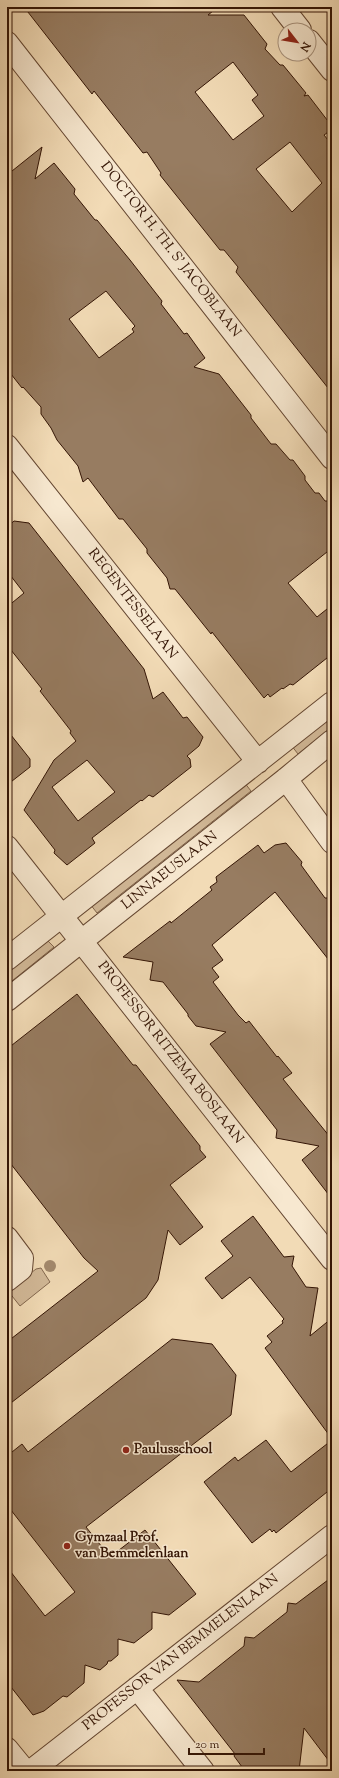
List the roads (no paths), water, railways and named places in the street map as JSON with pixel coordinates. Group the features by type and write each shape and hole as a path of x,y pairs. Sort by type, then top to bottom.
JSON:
{"street":[{"path":"282,7 294,22"},
{"name":"DOCTOR H. TH. S' JACOBLAAN","path":"7,43 332,458"},
{"path":"317,51 332,70"},
{"name":"REGENTESSELAAN","path":"7,446 258,762"},
{"path":"7,959 332,703"},
{"name":"LINNAEUSLAAN","path":"7,1000 332,741"},
{"path":"286,779 332,842"},
{"name":"PROFESSOR RITZEMA BOSLAAN","path":"7,847 332,1259"},
{"path":"7,1238 22,1258 21,1270 7,1280"},
{"name":"PROFESSOR VAN BEMMELENLAAN","path":"31,1771 332,1536"},
{"path":"137,1688 203,1771"},
{"path":"7,1749 24,1771"}],"place":[{"name":"Paulusschool","path":"126,1450"},
{"name":"Gymzaal Prof. van Bemmelenlaan","path":"67,1546"}]}
